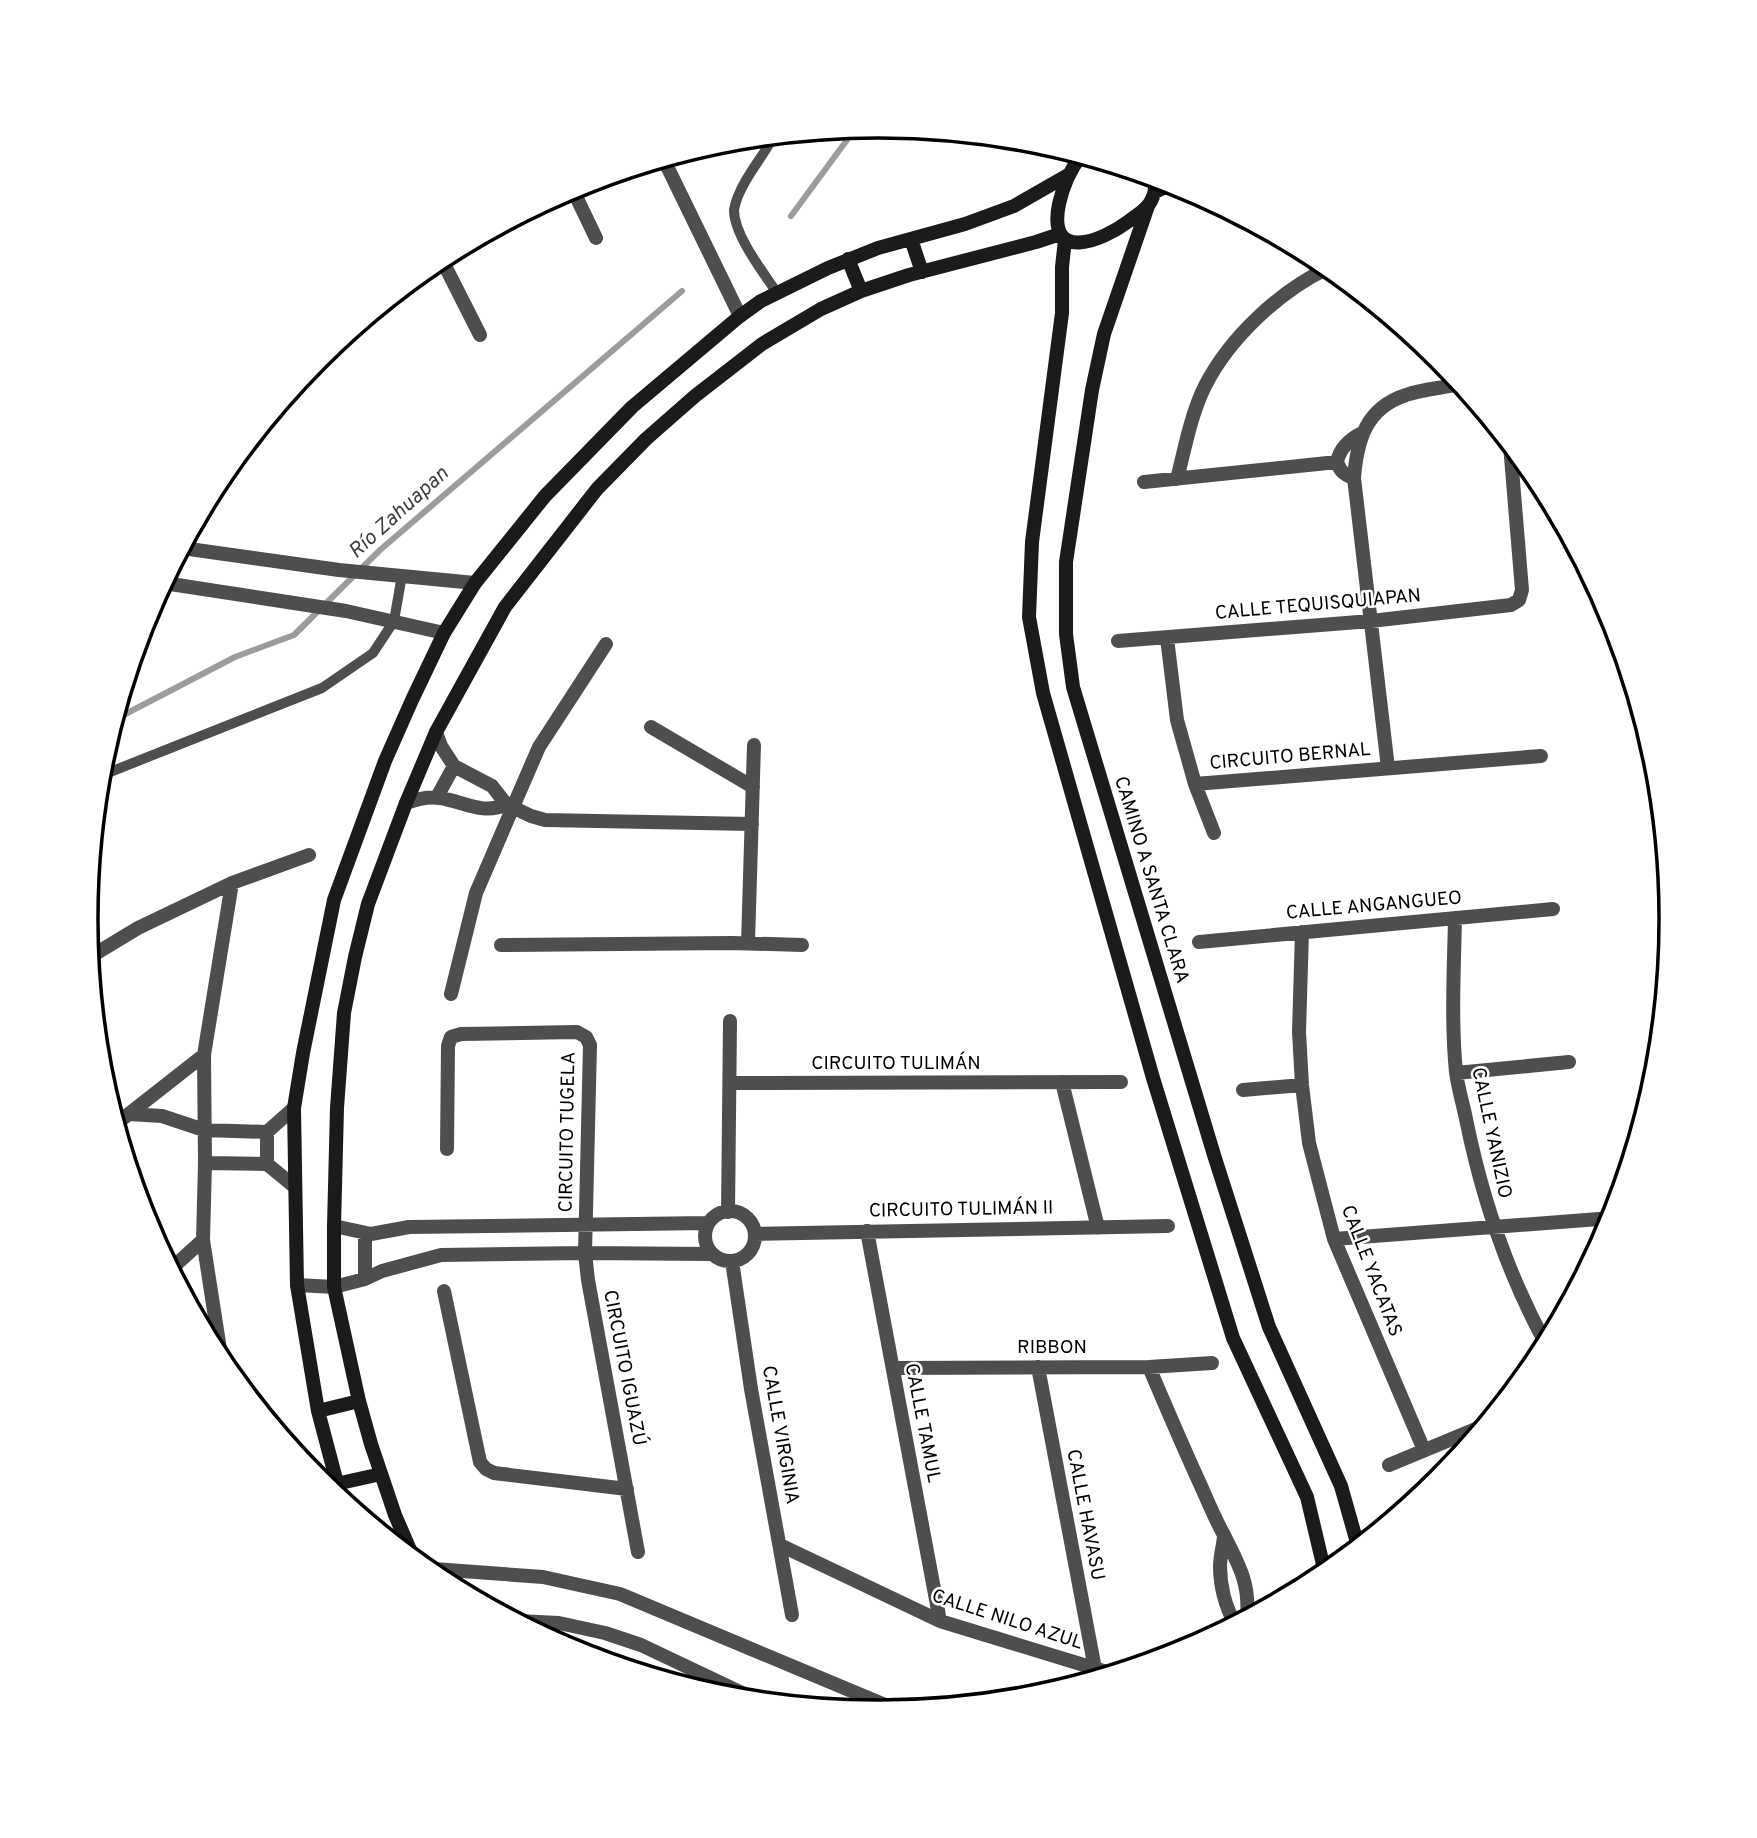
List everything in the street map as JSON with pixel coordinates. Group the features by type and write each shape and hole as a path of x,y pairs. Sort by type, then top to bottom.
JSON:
{"street":[{"path":"1076,164 1062,191 1058,212 1058,227 1062,237 1062,313 1032,542 1029,617 1041,683 1153,1078 1233,1338 1307,1497 1322,1561"},
{"path":"668,168 740,316"},
{"path":"335,1478 318,1411 297,1284 294,1108 334,900 385,761 444,633 475,583 545,496 632,407 740,316 761,301 848,259 965,224 1014,206 1068,175"},
{"name":"CAMINO A SANTA CLARA","path":"1153,189 1104,334 1090,403 1066,562 1066,634 1073,687 1264,1314 1340,1486 1355,1537"},
{"path":"577,199 596,238"},
{"path":"406,1540 381,1474 359,1401 334,1287 337,1108 344,1013 368,904 406,803 436,732 505,607 597,489 646,439 695,396 762,344 821,309 890,280 1062,237 1073,244 1084,243 1119,229 1148,206"},
{"path":"911,239 922,272"},
{"path":"848,259 861,291"},
{"path":"447,269 480,335"},
{"path":"1177,479 1190,425 1205,386 1228,350 1283,295 1317,273"},
{"path":"1388,768 1354,478 1357,450 1371,417 1385,405 1405,395 1448,386"},
{"path":"1354,478 1345,475 1337,462 1342,449 1362,433"},
{"path":"1144,482 1337,462"},
{"name":"CALLE TEQUISQUIAPAN","path":"1118,641 1371,621 1511,605 1519,600 1522,590 1511,463"},
{"path":"192,549 338,570 475,583"},
{"path":"173,585 346,611 444,633"},
{"name":"CIRCUITO BERNAL","path":"1167,638 1178,720 1195,784 1214,833"},
{"path":"451,994 475,893 509,805 539,747 606,644"},
{"path":"651,727 753,787"},
{"path":"436,732 441,746 454,766 492,786 509,805 531,816 545,820 752,824"},
{"path":"748,943 754,745"},
{"name":"CIRCUITO BERNAL","path":"1195,784 1541,756"},
{"path":"437,797 454,766"},
{"path":"406,803 437,797 487,810 509,805"},
{"path":"99,951 138,928 232,883 309,855"},
{"path":"217,1332 203,1240 204,1055 232,883"},
{"name":"CALLE ANGANGUEO","path":"1199,942 1553,909"},
{"name":"CALLE YANIZIO","path":"1455,918 1453,999 1456,1073 1493,1228 1539,1333"},
{"name":"CALLE YACATAS","path":"1302,932 1299,1032 1309,1143 1334,1239 1424,1450"},
{"path":"502,945 802,945"},
{"path":"728,1212 730,1021"},
{"name":"CIRCUITO TUGELA","path":"447,1149 447,1046 452,1037 461,1034 577,1032 586,1037 590,1045 586,1226"},
{"path":"124,1118 204,1055"},
{"path":"1456,1073 1569,1062"},
{"path":"1062,1082 1098,1228"},
{"name":"CIRCUITO TULIMÁN","path":"730,1083 1121,1082"},
{"path":"1243,1090 1302,1085"},
{"path":"129,1114 162,1116 204,1130 267,1132 294,1108"},
{"path":"267,1132 267,1164"},
{"path":"205,1163 267,1164 295,1187"},
{"path":"297,1284 334,1287 441,1255 710,1254 724,1262 740,1260 752,1250 755,1234 749,1219 735,1211 719,1213 707,1223 409,1227 380,1233 365,1233 334,1226"},
{"path":"1334,1239 1600,1219"},
{"path":"707,1223 704,1239 710,1254"},
{"name":"CIRCUITO IGUAZÚ","path":"586,1226 588,1280 638,1552"},
{"name":"CIRCUITO TULIMÁN II","path":"755,1234 1168,1226"},
{"path":"441,1255 443,1228"},
{"name":"CALLE TAMUL","path":"867,1231 940,1621"},
{"path":"365,1233 365,1279"},
{"path":"178,1263 203,1240"},
{"name":"CALLE VIRGINIA","path":"732,1261 751,1389 792,1615"},
{"path":"444,1291 480,1462 486,1469 494,1473 627,1489"},
{"name":"RIBBON","path":"893,1368 1149,1367 1212,1363"},
{"name":"CALLE HAVASU","path":"1038,1367 1101,1667"},
{"path":"1149,1367 1224,1537 1238,1562 1245,1583 1248,1606"},
{"path":"318,1411 359,1401"},
{"path":"1389,1465 1466,1433"},
{"path":"345,1488 381,1474"},
{"path":"1224,1537 1220,1566 1230,1616"},
{"name":"CALLE NILO AZUL","path":"780,1545 940,1621 1095,1669"},
{"path":"446,1569 542,1577 620,1594 873,1700"},
{"path":"540,1622 559,1623 605,1633 641,1646 723,1684"}],"lane":[{"path":"768,146 740,192 734,209 738,228 753,258 777,293"},
{"path":"112,771 323,688 373,653 394,621 402,575"}],"waterway":[{"name":"Río Zahuapan","path":"791,216 847,139"},
{"name":"Río Zahuapan","path":"126,714 235,657 294,635 380,550 682,291"}]}
